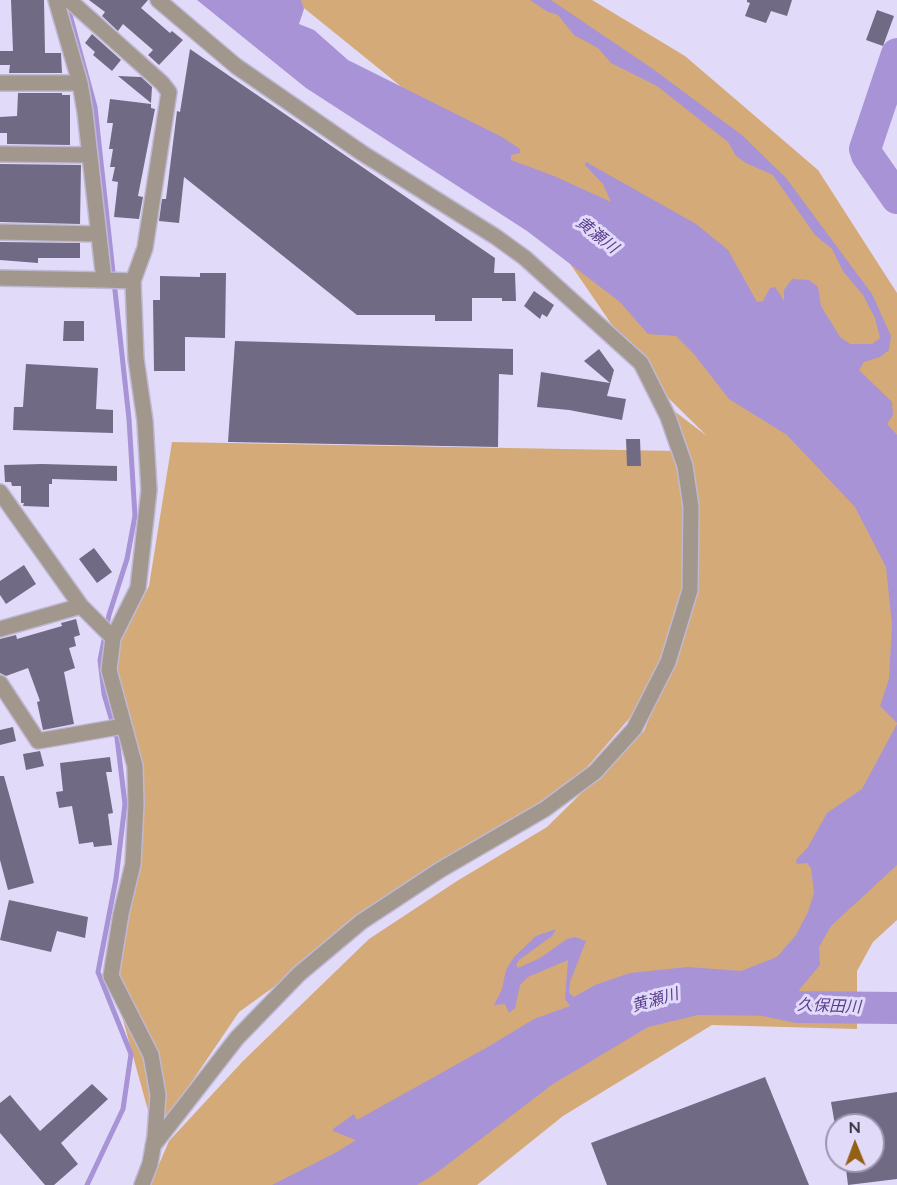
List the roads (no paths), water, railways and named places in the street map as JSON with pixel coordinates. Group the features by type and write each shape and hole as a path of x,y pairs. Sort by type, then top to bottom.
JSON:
{"street":[{"path":"56,0 80,83 104,280"},
{"path":"69,0 162,83 169,92 145,248 129,281 136,359 145,421 149,490 138,588 113,638 109,670 135,766 133,864 121,914 111,976 151,1055 158,1095 150,1164 142,1185"},
{"path":"153,1146 237,1038 299,974 361,922 440,870 545,809 595,772 634,729 668,662 690,590 691,507 685,466 668,417 641,363 525,258 496,237 362,153 236,66 158,0"},
{"path":"0,83 80,83"},
{"path":"0,154 90,155"},
{"path":"0,232 99,234"},
{"path":"0,278 129,281"},
{"path":"0,492 81,606 113,638"},
{"path":"0,629 81,606"},
{"path":"0,682 38,741 124,726"}],"water":[{"name":"黄瀬川","path":"197,0 301,0 304,9 299,24 314,30 348,60 502,137 520,149 520,153 511,155 511,160 554,176 611,202 603,184 585,165 586,162 696,224 728,250 757,302 763,301 770,288 775,287 784,301 784,290 792,279 809,280 818,287 821,306 840,337 850,344 872,344 880,338 875,318 863,295 843,271 832,249 815,235 773,175 736,156 728,142 657,86 611,63 598,48 574,35 558,15 548,12 530,0 551,0 653,69 743,136 786,178 872,294 891,336 889,350 880,357 864,362 859,370 892,402 893,415 887,424 897,435 897,723 880,706 889,679 892,625 886,567 855,507 787,435 729,399 693,353 676,336 648,334 620,302 527,231 306,88"},
{"name":"黄瀬川","path":"897,724 897,865 831,926 819,947 820,965 794,996 788,1016 698,1015 648,1027 553,1084 435,1174 417,1185 272,1185 356,1140 333,1131 354,1114 357,1120 534,1019 570,1006 565,999 568,960 528,977 520,985 515,1008 509,1013 505,1004 494,1005 502,989 506,970 514,957 536,936 556,929 552,936 519,960 516,965 518,968 540,958 567,939 575,937 586,941 570,982 569,993 574,997 595,985 630,973 688,967 741,971 777,957 796,935 808,912 814,893 811,868 807,863 797,864 796,860 808,847 827,813 862,789"}],"waterway":[{"path":"67,4 95,107 129,419 135,516 127,559 109,615 100,660 104,694 117,738 125,804 116,879 98,972 131,1054 123,1109 87,1185"},
{"name":"久保田川","path":"897,54 865,149 897,198"},
{"name":"久保田川","path":"750,997 798,1007 897,1008"}]}
